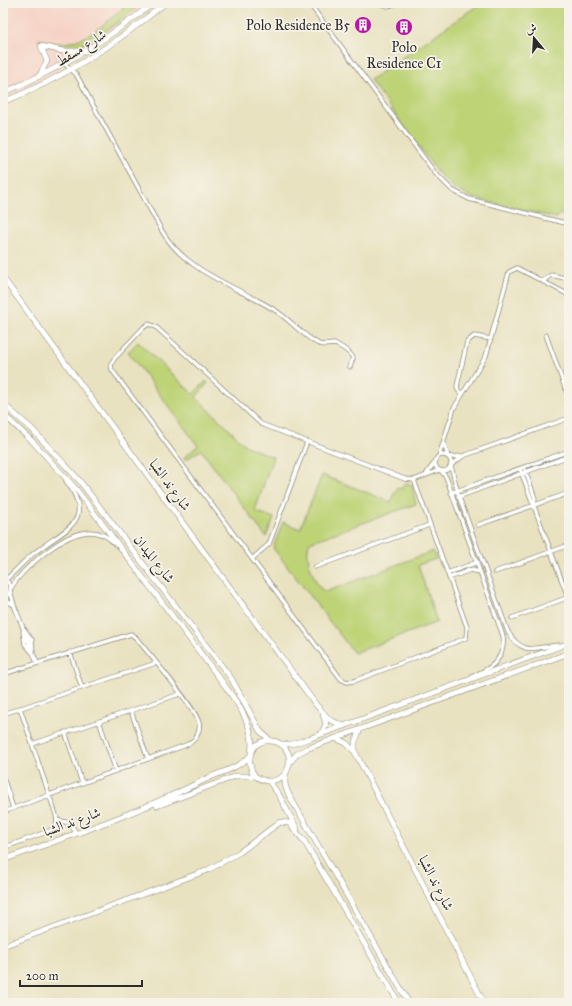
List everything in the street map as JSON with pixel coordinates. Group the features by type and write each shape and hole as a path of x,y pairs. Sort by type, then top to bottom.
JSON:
{"street":[{"name":"شارع مسقط","path":"3,93 38,78 85,51 121,28 153,3"},
{"name":"شارع مسقط","path":"3,102 35,89 72,69 124,35 165,3"},
{"path":"309,3 447,186 457,193 475,201 569,224"},
{"path":"377,3 388,6 398,3"},
{"path":"38,78 47,61 41,46 63,51 85,51"},
{"path":"64,63 72,69 162,231 176,252 220,280 274,309 318,343 335,345 350,354 353,360 350,367"},
{"path":"427,474 439,456 453,411 484,361 510,272 517,268 569,295"},
{"path":"543,281 551,275 569,279"},
{"name":"شارع ند الشبا","path":"3,278 317,706 330,720 344,726"},
{"path":"414,480 467,627 466,638 347,682 338,676 113,373 111,367 112,361 144,327 149,324 154,325 257,421 307,442 405,479 414,480 427,474 447,470 463,456"},
{"path":"546,335 569,399"},
{"path":"462,395 457,386 468,342 474,336 491,339"},
{"name":"شارع الميدان","path":"3,404 32,429 79,480 231,678 260,731 271,741"},
{"name":"شارع الميدان","path":"3,414 32,440 61,472 126,554 232,697 251,734 252,743 250,755"},
{"path":"439,456 463,456 569,418"},
{"path":"252,559 268,544 307,442"},
{"path":"444,442 457,492 506,628 518,644 533,649 567,644"},
{"path":"452,494 569,451"},
{"path":"453,498 569,456"},
{"path":"435,462 436,467 440,471 452,494 500,627 504,644 500,656 493,664 468,680"},
{"path":"524,467 535,498 534,505"},
{"path":"512,618 568,597 520,469"},
{"path":"37,663 14,605 10,589 4,579 35,552 68,530 74,522 78,512 77,498 61,472"},
{"path":"478,526 569,493"},
{"path":"315,567 429,525"},
{"path":"14,605 3,598 7,596 10,589 19,577 44,555 78,534 91,532 103,535 126,554"},
{"path":"495,572 569,545"},
{"path":"477,562 480,563 487,583 490,585"},
{"path":"447,573 477,562"},
{"path":"449,578 473,570 480,572"},
{"path":"3,674 130,634 135,636 180,694 198,720 199,728 197,735 190,744 3,812"},
{"path":"285,774 278,779 269,781 255,776 250,767 250,755 259,743 271,741 280,744 292,744 567,644"},
{"path":"70,652 82,688"},
{"path":"409,1003 299,815 286,790 285,774 290,763 302,750 569,653"},
{"path":"3,714 156,664"},
{"path":"32,744 180,694"},
{"name":"شارع ند الشبا","path":"317,706 326,724 321,734"},
{"path":"3,848 52,830 57,820 20,708"},
{"path":"131,710 148,759"},
{"path":"99,721 116,771"},
{"path":"355,752 355,742 360,729"},
{"path":"65,732 82,783"},
{"path":"335,738 346,742 355,752"},
{"path":"280,744 288,752 290,763"},
{"name":"شارع ند الشبا","path":"355,752 484,1003"},
{"name":"شارع ند الشبا","path":"3,860 148,807 213,776 238,766 250,755"},
{"name":"شارع ند الشبا","path":"148,807 166,803 236,776 255,776"},
{"path":"3,777 13,808"},
{"path":"269,781 279,794 304,841 399,1003"},
{"path":"57,820 70,823 76,833"},
{"path":"3,946 208,870 240,852 278,822 283,821 289,823 304,841"}],"shaded area":[{"path":"3,3 149,3 37,84 3,99"}],"green space":[{"path":"129,3 139,3 134,10 124,18 95,38 78,46 60,48 38,41 41,39 53,43 65,43 77,40 100,27"},
{"path":"481,3 569,3 569,198 565,200 569,202 569,221 568,216 559,214 556,218 473,198 453,188 438,173 370,80"},
{"path":"138,342 193,394 206,381 208,383 196,397 246,446 273,457 255,511 274,518 266,537 201,450 185,460 183,458 198,446 128,352"},
{"path":"322,475 391,502 397,488 402,489 404,484 408,483 412,486 416,504 310,542 308,553 310,568 323,591 328,591 433,551 436,559 418,565 437,622 354,653 273,548 283,522 300,529"}],"place":[{"name":"Polo Residence B5","path":"363,25"},
{"name":"Polo Residence C1","path":"404,27"}]}
